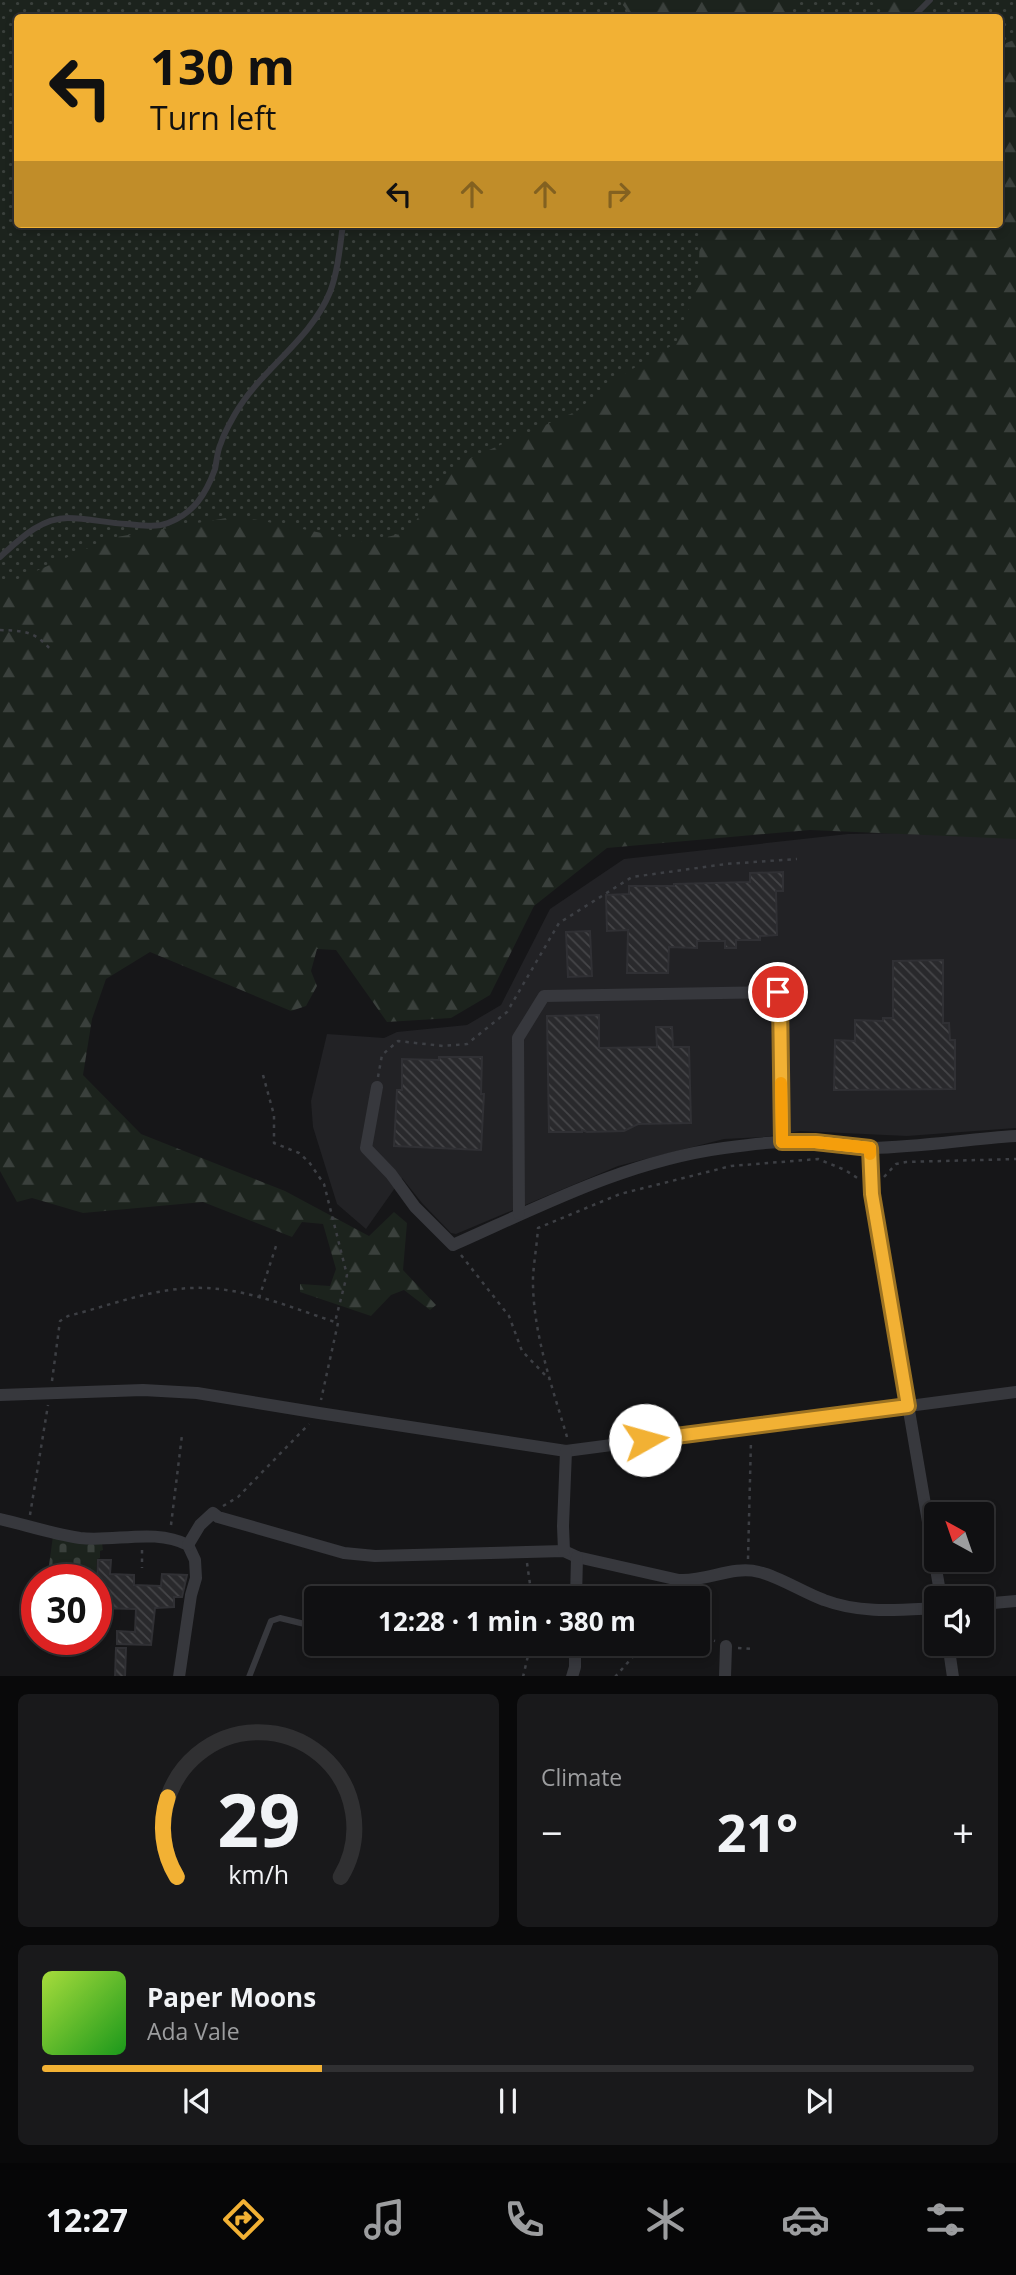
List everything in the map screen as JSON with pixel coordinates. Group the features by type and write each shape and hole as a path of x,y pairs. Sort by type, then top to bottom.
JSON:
{"street":[{"path":"519,1214 518,1038 544,996 778,992 782,1142"},
{"path":"377,1087 366,1148 391,1174 415,1207 453,1245 613,1175 722,1148 782,1142 815,1142 870,1148 1016,1136"},
{"path":"870,1148 872,1194 939,1586"},
{"path":"0,1395 143,1390 197,1393 566,1451 1016,1392"},
{"path":"564,1551 566,1451"},
{"path":"188,1545 200,1525 213,1513 230,1521 344,1553 375,1556 564,1551 577,1557 691,1581 748,1571 759,1572 826,1601 862,1609 924,1609"},
{"path":"0,1519 78,1538 169,1537 188,1545 195,1560 196,1578 178,1676"},
{"path":"576,1586 577,1557"},
{"path":"994,1603 1016,1601"},
{"path":"725,1676 726,1646"},
{"path":"572,1676 575,1656"},
{"path":"950,1656 953,1676"}],"lane":[{"path":"916,14 930,0"},
{"path":"0,557 40,525 66,518 149,526 179,518 198,504 215,468 220,443 237,411 305,331 330,292 337,265 342,228"},
{"path":"249,1676 271,1621 280,1618 304,1624"}],"path":[{"path":"0,630 28,631 41,639 52,652"},
{"path":"377,1087 382,1055 398,1041 443,1046 467,1044 507,1012 559,923 632,877 726,864 797,859"},
{"path":"263,1075 274,1115 274,1143 299,1153 309,1162 324,1184 347,1275 335,1322"},
{"path":"566,1451 568,1440 549,1379 534,1294 538,1228 620,1194 731,1166 818,1159 845,1170 868,1185 872,1194 896,1164 1016,1159"},
{"path":"259,1298 277,1243"},
{"path":"453,1245 509,1316 522,1351 549,1379"},
{"path":"28,1526 60,1321 68,1316 149,1295 191,1288 226,1290 338,1323 318,1413 238,1497 213,1513"},
{"path":"748,1571 751,1426"},
{"path":"169,1537 182,1435"},
{"path":"141,1537 142,1568"},
{"path":"525,1552 530,1586"},
{"path":"523,1676 528,1656"},
{"path":"615,1676 633,1656"}],"shaded area":[{"path":"1016,831 1016,1128 907,1136 800,1131 764,1137 724,1139 618,1166 456,1234 451,1233 422,1203 402,1178 366,1229 337,1204 313,1127 311,1101 327,1034 384,1038 397,1032 467,1025 501,1005 550,909 624,859 848,834"}],"green space":[{"path":"0,0 1016,0 1016,485 0,745"},
{"path":"619,0 804,0 784,14 630,14"},
{"path":"869,0 925,0 909,13 889,14"},
{"path":"1016,39 1016,839 810,830 607,848 534,906 490,995 451,1018 387,1022 336,950 317,949 311,971 317,986 306,1006 291,1011 150,952 106,979 92,1019 83,1075 141,1134 285,1191 369,1236 394,1212 407,1223 403,1270 436,1305 430,1310 404,1290 391,1295 371,1316 300,1292 300,1284 330,1286 336,1269 323,1224 302,1222 292,1237 203,1202 83,1213 32,1198 17,1202 0,1171 0,581 9,583 111,538 238,516 366,542 408,532 455,465 577,411 609,383 676,343 698,282 700,239 708,228 1003,228 1003,44"},
{"path":"53,1536 102,1543 103,1550 100,1551 97,1564 49,1564"}],"building":[{"path":"783,872 783,891 776,891 777,935 760,936 760,940 736,940 736,948 725,948 725,941 697,941 697,948 669,947 668,973 627,973 628,930 607,931 606,895 629,894 629,886 750,882 750,873"},
{"path":"590,931 592,976 568,977 566,932"},
{"path":"943,960 943,1023 949,1023 950,1040 955,1040 955,1089 834,1090 835,1040 855,1041 855,1020 883,1021 883,1018 893,1018 893,961"},
{"path":"599,1015 599,1048 657,1047 656,1027 672,1027 673,1047 689,1047 691,1123 638,1124 624,1131 549,1132 547,1016"},
{"path":"439,1057 482,1057 481,1094 484,1094 481,1150 394,1146 397,1090 402,1090 402,1059 439,1060"},
{"path":"98,1560 111,1560 111,1564 98,1564"},
{"path":"112,1574 134,1575 134,1585 161,1586 162,1574 187,1575 182,1597 174,1597 174,1607 155,1608 151,1645 117,1644 117,1631 135,1632 136,1609 112,1608"},
{"path":"116,1648 126,1648 125,1676 115,1676"}],"slow traffic":[{"path":"781,1083 782,1142 815,1142 870,1148 870,1154"}],"route":[{"path":"645,1440 908,1406 872,1194 870,1148 815,1142 782,1142 778,992"}]}
